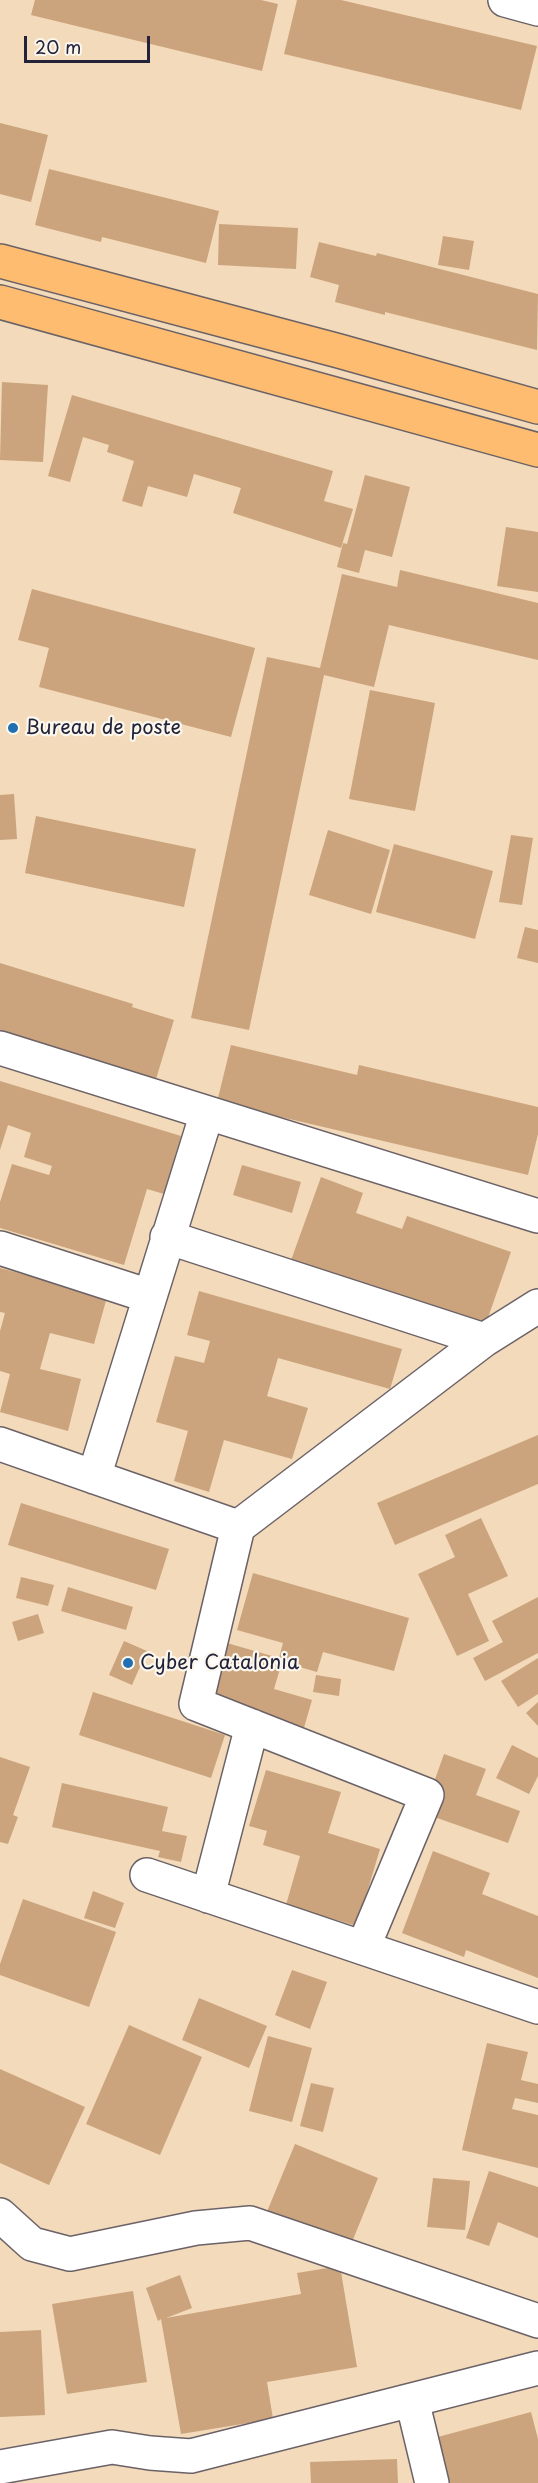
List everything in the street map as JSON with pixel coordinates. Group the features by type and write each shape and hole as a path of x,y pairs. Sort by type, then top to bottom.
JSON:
{"main road":[{"path":"5,263 339,351 538,407"},
{"path":"1,307 538,450"}],"street":[{"path":"506,0 538,9"},
{"path":"1,307 5,263"},
{"path":"0,1048 538,1216"},
{"path":"94,1477 207,1113"},
{"path":"167,1237 484,1340"},
{"path":"0,1248 149,1296"},
{"path":"363,1948 427,1795 196,1704 238,1527 484,1340 538,1306"},
{"path":"0,1444 238,1527"},
{"path":"208,1896 252,1726"},
{"path":"147,1875 538,2007"},
{"path":"0,2215 32,2244 70,2254 196,2228 250,2223 538,2321"},
{"path":"0,2467 112,2447 190,2456 538,2368"},
{"path":"412,2400 432,2483"}],"building":[{"path":"35,0 261,0 278,4 262,71 31,15"},
{"path":"297,0 341,0 537,46 521,110 284,54"},
{"path":"0,123 48,135 31,202 0,194"},
{"path":"49,169 219,211 206,263 102,237 101,242 35,225"},
{"path":"219,224 298,228 296,269 218,265"},
{"path":"443,236 474,241 469,270 438,265"},
{"path":"319,242 376,256 377,253 538,294 537,350 385,312 385,315 335,302 339,285 310,277"},
{"path":"2,382 48,385 43,462 0,460"},
{"path":"72,395 333,471 324,501 353,509 341,548 233,513 241,488 194,474 187,497 148,486 142,507 122,501 134,461 107,452 109,445 83,437 70,482 48,476"},
{"path":"365,475 410,487 392,557 365,550 359,573 337,567 343,543 347,544"},
{"path":"506,527 538,532 538,592 497,586"},
{"path":"400,570 538,603 538,660 389,625 374,687 324,675 249,1030 191,1018 267,657 320,668 342,574 397,587"},
{"path":"32,589 255,648 231,737 39,687 49,648 18,640"},
{"path":"370,690 435,703 415,811 349,799"},
{"path":"14,794 17,839 0,840 0,795"},
{"path":"36,816 196,849 184,907 25,873"},
{"path":"328,830 390,850 371,914 309,895"},
{"path":"511,835 533,838 522,905 499,902"},
{"path":"394,844 493,871 475,939 376,912"},
{"path":"525,927 538,930 538,963 517,958"},
{"path":"0,963 133,1004 132,1007 174,1020 152,1092 0,1043"},
{"path":"231,1045 357,1075 359,1065 538,1107 538,1134 528,1175 217,1102"},
{"path":"0,1081 181,1136 164,1194 147,1189 124,1265 0,1228 0,1202 12,1164 49,1175 52,1166 24,1157 31,1133 8,1125 0,1150"},
{"path":"242,1165 301,1182 292,1213 233,1195"},
{"path":"321,1177 363,1193 356,1213 402,1229 407,1216 511,1252 483,1332 290,1263"},
{"path":"0,1268 107,1297 94,1344 50,1333 40,1369 81,1379 68,1431 0,1412 10,1374 0,1371 0,1331 5,1313 0,1312"},
{"path":"199,1291 402,1349 390,1389 278,1358 267,1396 308,1408 292,1459 224,1440 209,1492 174,1481 188,1431 156,1422 175,1356 204,1363 210,1341 187,1335"},
{"path":"538,1435 538,1484 395,1545 377,1503"},
{"path":"21,1503 169,1549 156,1590 8,1545"},
{"path":"481,1518 508,1576 468,1594 489,1641 457,1656 418,1574 455,1557 445,1535"},
{"path":"253,1573 409,1618 394,1671 323,1652 317,1672 282,1662 274,1689 312,1700 301,1738 203,1701 220,1641 279,1658 283,1643 237,1630"},
{"path":"21,1577 54,1585 48,1606 16,1598"},
{"path":"68,1587 133,1607 126,1630 61,1611"},
{"path":"538,1597 538,1653 485,1681 473,1658 503,1642 492,1621"},
{"path":"38,1614 44,1633 18,1641 12,1622"},
{"name":"Cyber Catalonia","path":"124,1641 147,1651 132,1685 109,1675"},
{"path":"538,1658 538,1694 518,1707 501,1681"},
{"path":"316,1675 341,1679 339,1696 313,1692"},
{"path":"93,1692 225,1735 211,1778 79,1735"},
{"path":"538,1702 538,1726 526,1713"},
{"path":"512,1745 538,1758 538,1776 529,1794 496,1778"},
{"path":"444,1754 486,1769 476,1795 520,1811 508,1843 423,1813"},
{"path":"0,1757 30,1767 13,1815 18,1817 8,1844 0,1842"},
{"path":"266,1770 341,1792 328,1833 380,1849 357,1926 286,1905 300,1856 263,1845 267,1831 249,1826"},
{"path":"62,1783 168,1807 162,1831 187,1836 181,1862 158,1857 160,1851 52,1827"},
{"path":"433,1851 490,1873 482,1894 538,1916 538,1978 466,1950 464,1957 402,1933"},
{"path":"93,1891 124,1903 115,1928 84,1918"},
{"path":"23,1899 116,1932 89,2007 0,1975 0,1964"},
{"path":"292,1970 327,1982 310,2029 275,2015"},
{"path":"199,1998 267,2026 249,2068 182,2040"},
{"path":"129,2025 202,2057 160,2155 86,2124"},
{"path":"268,2036 312,2048 292,2122 249,2111"},
{"path":"487,2043 528,2052 521,2080 538,2084 538,2103 515,2098 512,2109 538,2115 538,2168 462,2150"},
{"path":"0,2069 85,2107 49,2185 0,2163"},
{"path":"311,2083 334,2088 323,2132 300,2126"},
{"path":"295,2144 378,2178 350,2247 266,2214"},
{"path":"489,2171 538,2187 538,2238 498,2222 489,2246 466,2238"},
{"path":"433,2178 470,2181 465,2230 427,2227"},
{"path":"340,2266 357,2367 267,2382 273,2419 181,2434 161,2319 158,2321 146,2288 180,2275 192,2308 166,2318 301,2294 297,2273"},
{"path":"133,2291 147,2382 67,2394 52,2304"},
{"path":"41,2330 45,2415 0,2417 0,2332"},
{"path":"531,2412 538,2439 538,2483 446,2483 434,2438"},
{"path":"397,2459 398,2483 311,2483 310,2462"}],"place":[{"name":"Bureau de poste","path":"13,728"},
{"name":"Cyber Catalonia","path":"128,1663"}]}
